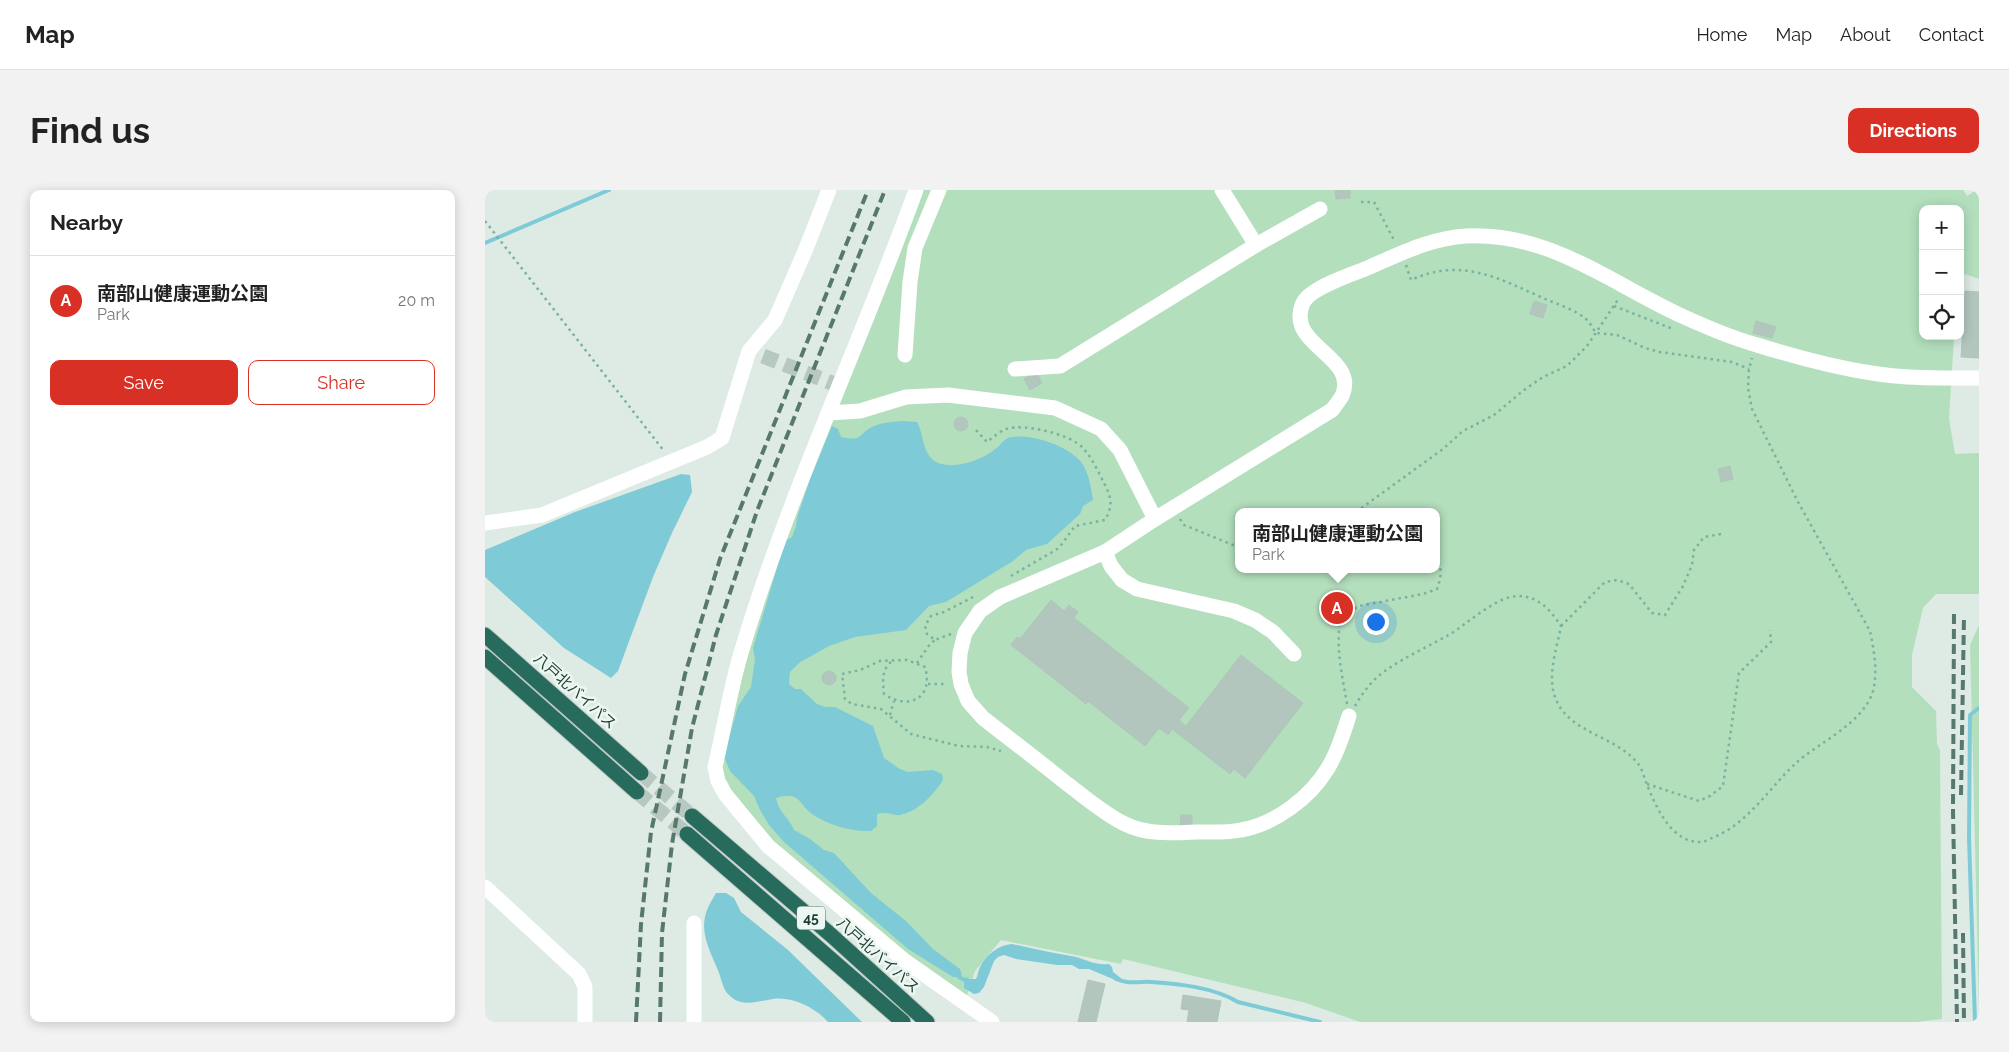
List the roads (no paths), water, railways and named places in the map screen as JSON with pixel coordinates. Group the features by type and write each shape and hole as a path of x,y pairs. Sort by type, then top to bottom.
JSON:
{"highway":[{"name":"八戸北バイパス","path":"485,635 641,773"},
{"path":"485,657 637,792"},
{"name":"八戸北バイパス","path":"692,816 927,1022"},
{"name":"45","path":"687,834 903,1022"}],"street":[{"path":"485,523 542,515 707,447 722,438 756,354 775,320 805,251 829,190"},
{"path":"916,190 836,384 829,413 783,527 741,654 715,767 718,781 725,794 768,846 905,961 963,1004 992,1022"},
{"path":"905,355 910,282 915,248 939,190"},
{"path":"1222,190 1256,245"},
{"path":"1015,369 1060,366 1256,245 1320,209"},
{"path":"1349,716 1328,769 1311,790 1291,807 1257,826 1239,831 1166,834 1147,832 1125,824 1099,808 983,718 968,701 961,684 960,653 965,633 980,611 1000,597 1105,552 1332,410 1342,395 1344,379 1337,364 1306,336 1300,320 1303,302 1312,292 1401,254 1440,240 1465,236 1519,240 1543,246 1573,258 1683,316 1756,345 1859,372 1888,376 1979,378"},
{"path":"829,413 860,411 906,397 948,395 1055,408 1101,429 1120,450 1155,519"},
{"path":"1105,552 1111,566 1122,580 1137,589 1234,611 1255,620 1273,632 1295,654"},
{"path":"485,886 579,974 585,987 585,1022"},
{"path":"694,923 694,1022"}],"water":[{"path":"902,421 917,422 928,454 936,462 943,464 958,465 974,461 996,449 1008,438 1027,437 1058,446 1068,451 1082,463 1088,476 1093,500 1083,506 1080,514 1047,544 1026,550 1013,561 946,602 929,606 906,630 855,637 829,646 799,663 790,672 789,684 795,689 801,689 817,704 825,707 835,707 873,726 884,758 900,769 908,772 933,770 942,774 943,780 939,786 919,806 900,815 877,814 877,826 871,831 850,829 828,823 815,816 799,800 791,796 776,798 779,807 794,830 824,850 834,853 871,893 906,921 933,949 960,969 962,975 959,977 953,977 908,949 784,842 769,825 754,796 730,771 724,757 738,706 751,687 755,659 753,648 785,541 792,537 810,479 832,426 838,429 841,437 853,439 877,425"},
{"path":"681,474 690,475 692,492 653,577 618,671 611,678 564,648 485,577 485,550 575,512"},
{"path":"716,893 726,893 734,898 741,912 788,950 862,1022 828,1022 817,1012 803,1004 788,999 773,999 749,1003 732,998 724,988 708,947 705,933 704,925 707,910"},
{"path":"1012,944 1076,957 1094,963 1109,964 1113,972 1122,979 1120,982 1089,969 1079,969 1072,965 1057,965 1016,959 1004,955 994,961 984,987 979,993 974,994 964,988 966,977 976,979 980,967 989,955 1002,946"}],"waterway":[{"path":"485,243 609,190"},
{"path":"1975,1022 1969,838 1970,715 1979,708"},
{"path":"959,977 968,982"},
{"path":"1116,979 1130,982 1151,982 1196,987 1218,993 1238,1002 1320,1022"}],"tunnel":[{"path":"763,356 832,383"},
{"path":"641,773 692,816"},
{"path":"637,792 687,834"}],"railway":[{"path":"636,1022 641,924 651,832 685,674 720,559 868,190"},
{"path":"660,1022 662,933 672,844 692,728 716,635 757,511 885,190"},
{"path":"1954,614 1953,811 1957,1022"},
{"path":"1961,795 1964,615"},
{"path":"1963,933 1964,1022"}],"place":[{"name":"南部山健康運動公園","path":"1337,608"}]}
